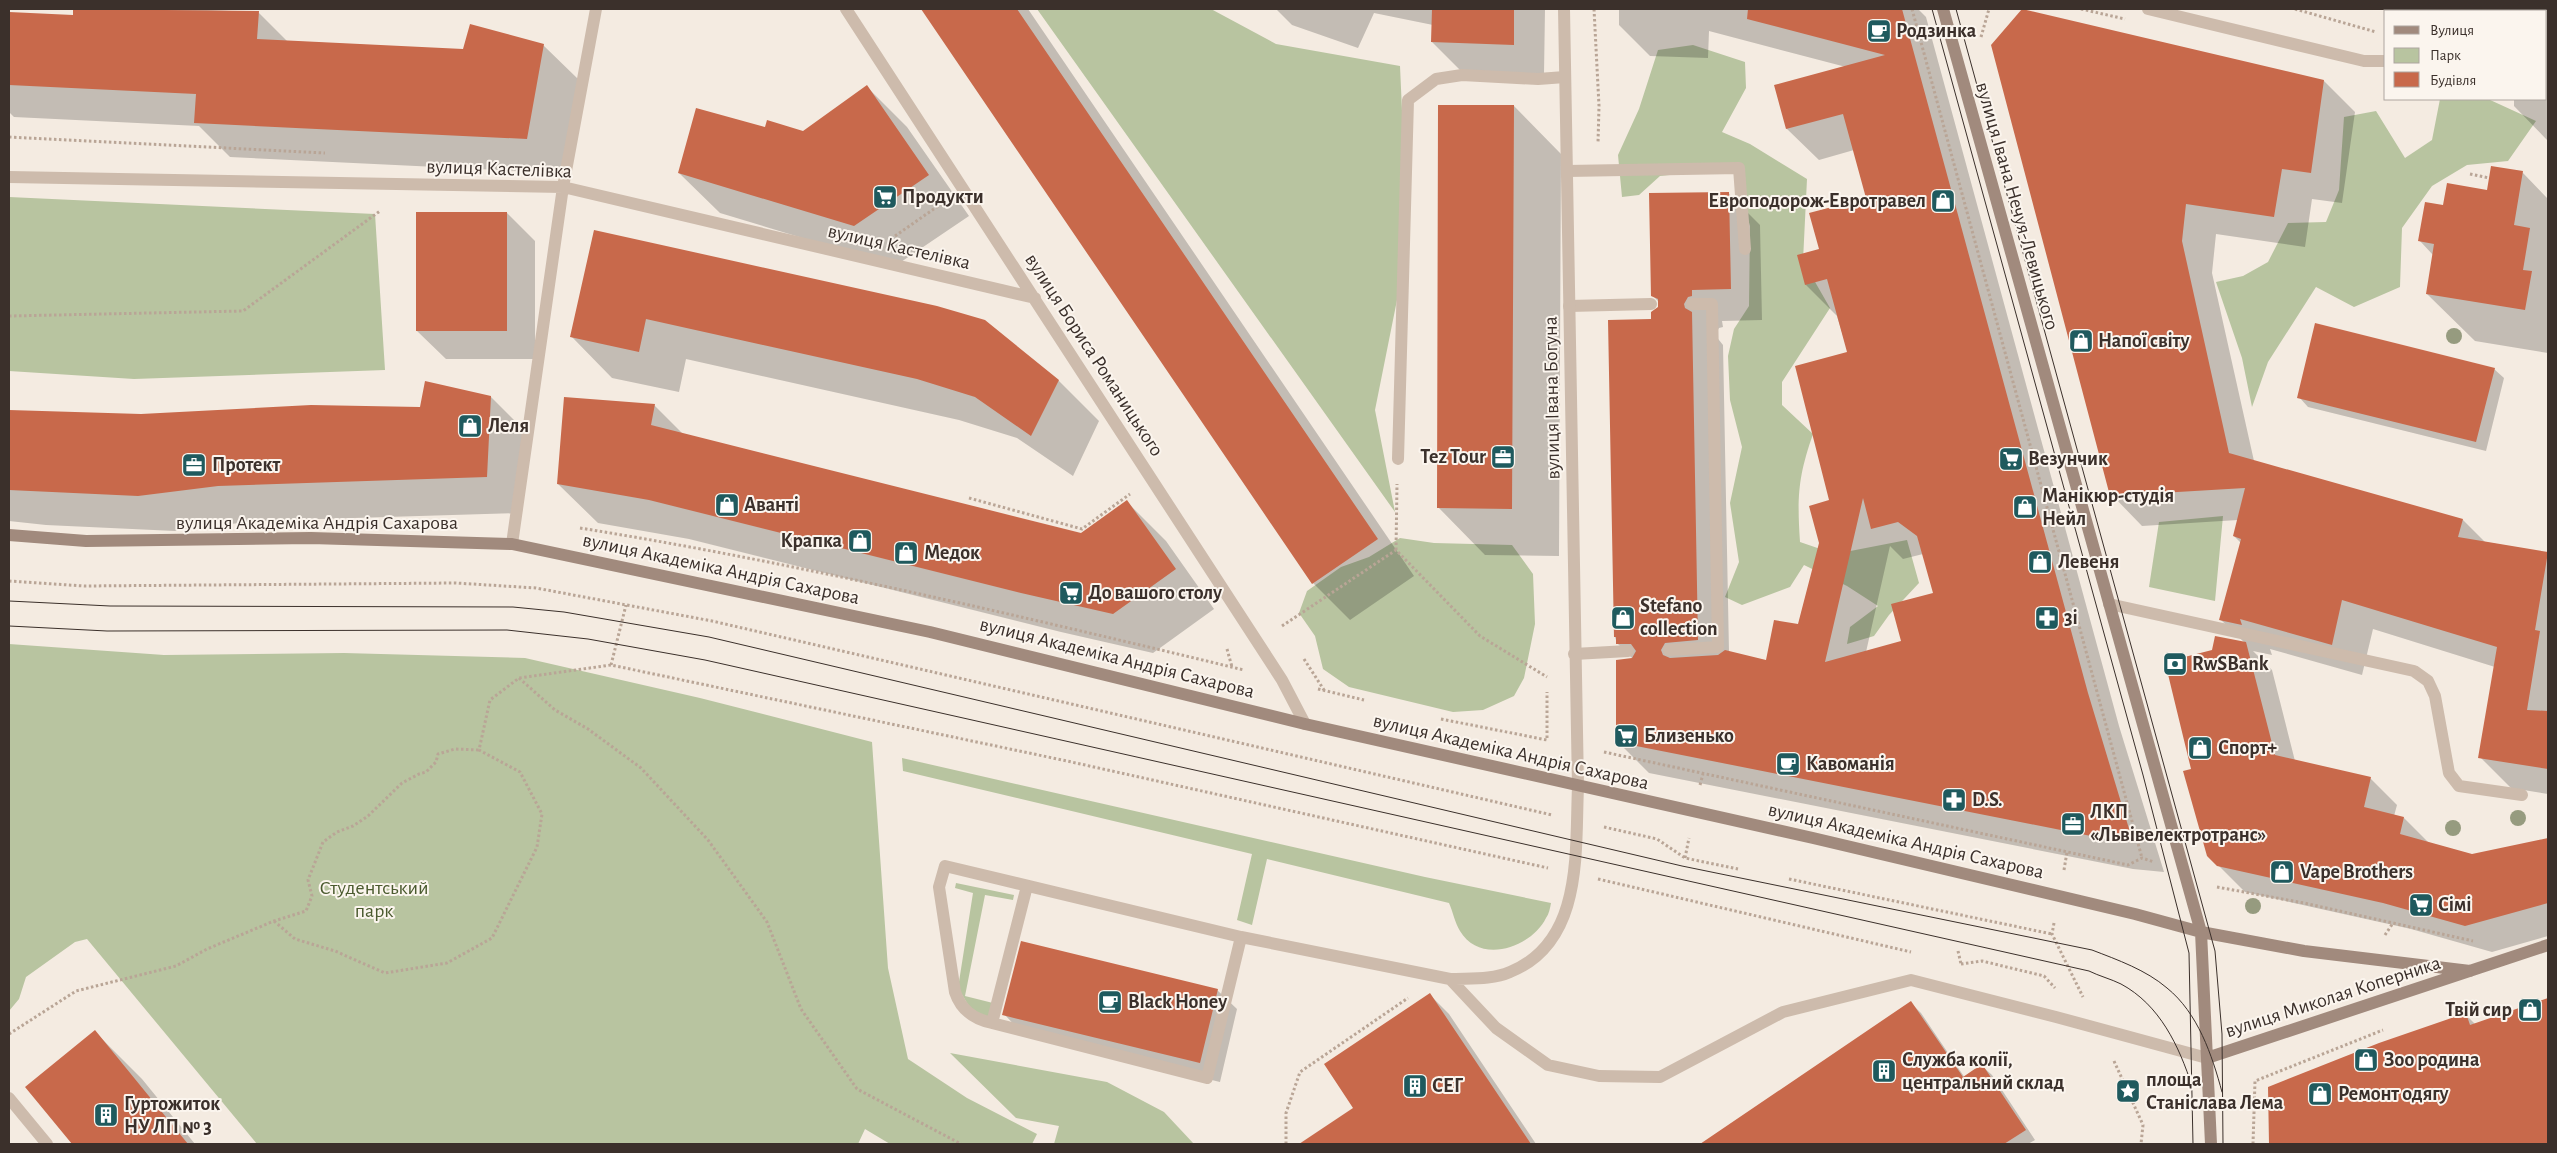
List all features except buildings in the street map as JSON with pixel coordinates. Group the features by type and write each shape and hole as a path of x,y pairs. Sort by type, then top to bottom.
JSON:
{"main road":[{"name":"вулиця Івана Нечуя-Левицького","path":"1943,9 2201,932 2207,1058 2208,1142"},
{"name":"вулиця Академіка Андрія Сахарова","path":"9,535 86,541 312,538 512,544 930,632 1306,724 1578,787 1822,840 2135,914 2201,932"},
{"name":"вулиця Миколая Коперника","path":"2201,932 2304,951 2470,971"},
{"name":"вулиця Миколая Коперника","path":"2207,1058 2548,945"}],"street":[{"path":"512,544 563,187 596,9"},
{"name":"вулиця Бориса Романицького","path":"846,9 1282,680 1306,724"},
{"name":"вулиця Івана Богуна","path":"992,1022 979,1020 971,1016 958,1001 939,888 945,866 1241,937 1450,979 1494,977 1526,964 1556,932 1564,917 1574,873 1578,787 1574,654 1564,9"},
{"path":"2148,9 2364,61 2384,61"},
{"path":"1398,458 1408,100 1436,79 1462,75 1538,79 1566,77"},
{"path":"1567,171 1739,168 1745,249"},
{"name":"вулиця Кастелівка","path":"9,178 563,187 1035,298"},
{"path":"1569,306 1651,304"},
{"path":"1669,650 1718,647 1712,304 1692,304"},
{"path":"2109,604 2414,671 2428,681 2435,696 2449,773 2459,786 2522,795"},
{"path":"1574,654 1628,651"},
{"path":"1027,886 992,1022 1207,1078 1241,937"},
{"path":"1450,979 1496,1028 1548,1065 1599,1076 1660,1077 1783,1012 1911,980 2207,1058"},
{"path":"9,1098 47,1144"}],"path":[{"path":"1602,751 2128,865 2142,858 1912,9"},
{"path":"2295,9 2384,34"},
{"path":"9,137 333,154"},
{"path":"2470,174 2489,178"},
{"path":"888,241 942,203"},
{"path":"9,316 242,311 385,208"},
{"path":"1398,458 1396,550 1480,636 1547,677"},
{"path":"969,498 1082,528 1137,489"},
{"path":"1282,626 1396,550"},
{"path":"9,581 84,586 456,583 536,588 721,623 1576,820 1657,839 1685,858 1738,869"},
{"path":"611,665 626,605"},
{"path":"1227,645 1232,668"},
{"path":"479,750 490,700 519,678 611,665 1067,761 1574,873 1914,953"},
{"path":"519,678 555,710 588,729 641,768 708,840 767,922 801,1009 857,1089 961,1144"},
{"path":"1441,719 1546,740"},
{"path":"9,1034 76,991 176,966 207,949 274,921 306,911 312,896 308,880 323,842 368,816 402,783 426,772 436,762 438,754 455,749 479,750 520,772 542,814 537,847 492,938 447,963 385,973 335,951 295,939 274,921"},
{"path":"1789,879 2052,934 2100,1031 2143,1125 2141,1144"},
{"path":"2212,884 2216,887 2304,903 2482,943"},
{"path":"1952,962 1961,964 1958,951"},
{"path":"1286,1144 1286,1113 1300,1072 1414,994"},
{"path":"2253,1144 2255,1080 2391,1027"}],"green space":[{"path":"1037,9 1211,9 1276,44 1400,66 1408,245 1375,410 1395,512"},
{"path":"1693,45 1745,62 1746,88 1722,132 1750,144 1807,179 1803,261 1830,308 1782,382 1782,405 1813,434 1804,463 1800,487 1800,542 1835,554 1907,540 1919,583 1889,615 1874,636 1847,644 1850,627 1878,606 1847,586 1804,565 1790,587 1742,605 1725,597 1739,562 1730,503 1742,447 1730,400 1728,356 1734,329 1749,306 1750,226 1734,173 1717,170 1660,176 1639,195 1622,197 1618,155 1639,109 1658,50"},
{"path":"2440,100 2490,100 2536,121 2508,161 2467,165 2432,186 2402,228 2400,287 2354,307 2316,287 2268,362 2252,407 2242,358 2216,282 2243,276 2268,262 2288,223 2326,222 2339,190 2344,117 2376,111 2405,158 2432,140"},
{"path":"9,197 375,214 385,370 134,379 9,371"},
{"path":"2223,516 2215,601 2149,587 2159,522"},
{"path":"1400,538 1434,543 1512,545 1533,574 1535,624 1524,678 1514,696 1483,710 1453,712 1349,687 1323,669 1315,636 1299,613 1307,591 1341,567 1369,557"},
{"name":"Студентський парк","path":"9,644 164,655 344,653 525,658 700,698 872,742 888,968 908,1059 967,1098 1037,1134 1032,1144 890,1144 865,1129 858,1144 257,1144 87,939 75,942 26,977 19,999 9,1011"},
{"path":"902,758 1425,877 1551,903 1550,909 1539,929 1517,944 1505,949 1492,950 1480,948 1469,941 1460,931 1449,903 1267,859 1252,925 1237,920 1252,854 903,771"},
{"path":"956,883 1014,895 1013,900 985,895 965,996 993,1003 990,1017 973,1013 958,988 973,893 955,888"},
{"path":"950,1053 1107,1082 1164,1112 1194,1144 1054,1144 1059,1126 1016,1118"}],"tram line":[{"path":"1932,9 2143,775 2189,953 2193,1144"},
{"path":"1956,9 2215,951 2222,1034 2223,1144"},
{"path":"9,601 110,606 513,607 564,612 709,637 1682,866 2092,950 2141,971 2159,982 2178,998 2195,1022 2202,1036 2214,1064 2222,1092"},
{"path":"9,626 107,631 507,630 588,639 705,660 2089,971 2121,984 2147,1003 2174,1042 2192,1086"}],"place":[{"name":"Родзинка","path":"1879,31"},
{"name":"Продукти","path":"885,197"},
{"name":"Европодорож-Евротравел","path":"1943,201"},
{"name":"Напої світу","path":"2081,341"},
{"name":"Леля","path":"470,426"},
{"name":"Tez Tour","path":"1503,457"},
{"name":"Везунчик","path":"2011,459"},
{"name":"Протект","path":"194,465"},
{"name":"Аванті","path":"727,505"},
{"name":"Манікюр-студія Нейл","path":"2025,507"},
{"name":"Крапка","path":"860,541"},
{"name":"Медок","path":"906,553"},
{"name":"Левеня","path":"2040,562"},
{"name":"До вашого столу","path":"1071,593"},
{"name":"Stefano collection","path":"1623,618"},
{"name":"3і","path":"2047,618"},
{"name":"RwSBank","path":"2175,664"},
{"name":"Близенько","path":"1626,736"},
{"name":"Спорт+","path":"2200,748"},
{"name":"Кавоманія","path":"1788,764"},
{"name":"D.S.","path":"1954,800"},
{"name":"ЛКП «Львівелектротранс»","path":"2073,824"},
{"name":"Vape Brothers","path":"2282,872"},
{"name":"Сімі","path":"2421,905"},
{"name":"Black Honey","path":"1110,1002"},
{"name":"Твій сир","path":"2530,1010"},
{"name":"Зоо родина","path":"2366,1060"},
{"name":"Служба колії, центральний склад","path":"1884,1071"},
{"name":"СЕГ","path":"1415,1086"},
{"name":"площа Станіслава Лема","path":"2128,1091"},
{"name":"Ремонт одягу","path":"2320,1094"},
{"name":"Гуртожиток НУ ЛП № 3","path":"106,1115"}]}
